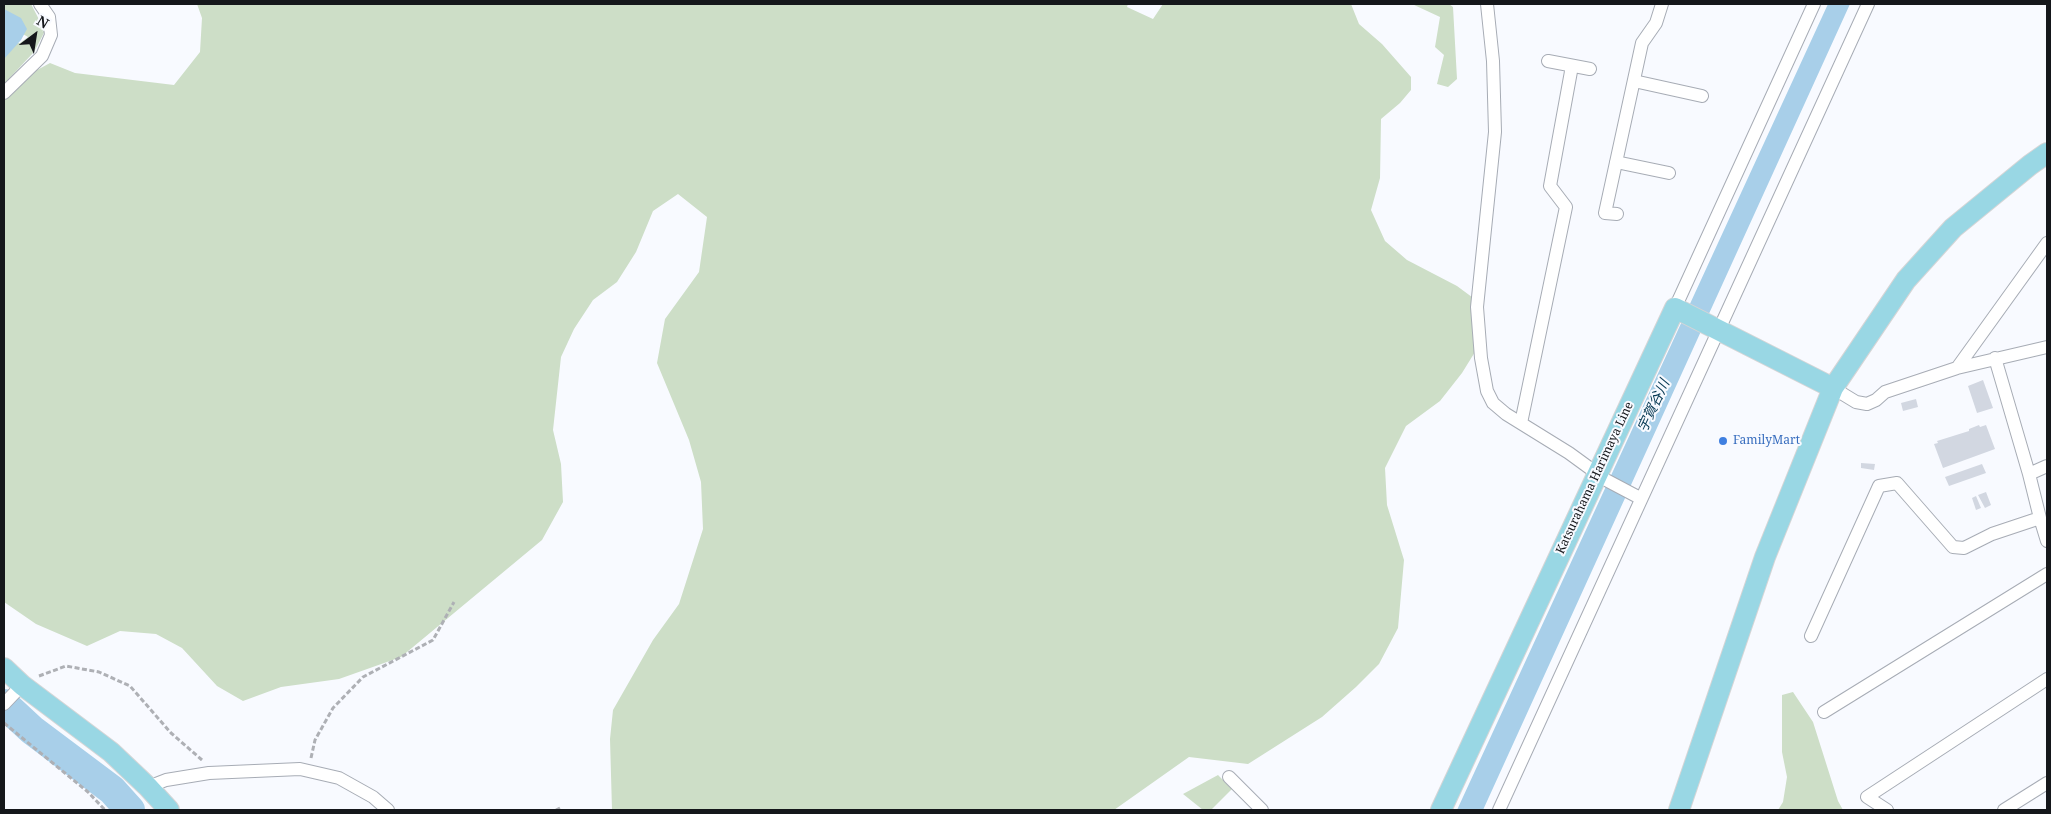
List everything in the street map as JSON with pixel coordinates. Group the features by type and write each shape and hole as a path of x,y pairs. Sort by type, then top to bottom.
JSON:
{"main road":[{"path":"1679,810 1765,557 1833,388 1906,280 1946,236 2023,170 2047,153"},
{"path":"1680,310 1833,388"},
{"name":"Katsurahama Harimaya Line","path":"1441,810 1602,477 1680,310"},
{"path":"4,668 13,695 112,752 169,810"}],"street":[{"path":"4,93 42,56 51,35 49,17 40,4"},
{"path":"1487,4 1493,61 1495,132 1476,307 1478,334 1487,391 1493,403 1521,423 1569,453 1602,477 1640,498"},
{"path":"1617,214 1605,213 1642,43 1656,23 1662,4"},
{"path":"1680,310 1814,4"},
{"path":"1499,810 1640,498 1714,327 1868,4"},
{"path":"1548,61 1590,69"},
{"path":"1521,423 1566,207 1550,186 1572,66"},
{"path":"1634,81 1702,96"},
{"path":"1616,162 1669,173"},
{"path":"1958,368 2047,243"},
{"path":"1833,388 1856,402 1867,404 1876,400 1885,392 1958,368 2047,347"},
{"path":"1994,358 2030,474 2047,541"},
{"path":"2030,474 2047,466"},
{"path":"1811,636 1879,486 1897,483 1953,547 1964,548 1992,534 2040,518"},
{"path":"1824,712 2047,574"},
{"path":"1886,810 1867,797 2047,679"},
{"path":"148,787 166,780 209,773 300,769 339,778 373,797 388,810"},
{"path":"1229,777 1262,810"},
{"path":"2004,810 2047,783"}],"path":[{"path":"308,771 315,740 333,708 363,677 433,640 454,602"},
{"path":"13,695 35,677 66,666 99,672 130,686 171,734 206,763 209,773"},
{"path":"4,723 88,792 105,810"}],"green space":[{"path":"4,4 31,4 45,31 34,52 4,84 4,47 10,43 20,43 28,37 4,23"},
{"path":"197,4 1128,4 1127,7 1153,19 1163,4 1351,4 1359,24 1382,44 1411,77 1411,90 1400,103 1381,119 1380,178 1371,210 1385,241 1407,260 1457,286 1484,306 1483,339 1462,373 1440,401 1406,426 1385,468 1387,505 1404,560 1398,628 1379,664 1322,717 1248,764 1189,757 1114,810 612,810 610,739 613,710 653,640 679,604 703,529 701,482 689,440 657,363 665,319 699,272 707,217 678,194 653,211 636,252 617,282 593,300 574,329 561,357 553,430 561,464 563,502 542,540 401,657 339,679 281,687 243,701 217,686 182,648 156,634 120,631 87,646 36,624 4,602 4,95 17,81 50,63 75,73 174,85 200,52 202,18"},
{"path":"1412,4 1449,4 1453,7 1457,79 1448,87 1437,84 1444,55 1435,47 1440,17"},
{"path":"1793,692 1813,722 1838,801 1843,810 1778,810 1783,802 1787,777 1782,752 1782,695"},
{"path":"1218,775 1232,789 1211,810 1203,810 1183,794"}],"water":[{"name":"宇賀谷川","path":"1828,4 1850,4 1483,810 1457,810"},
{"path":"4,9 21,18 27,29 21,40 4,59"}],"building":[{"path":"1983,380 1993,408 1977,413 1968,386"},
{"path":"1916,399 1918,407 1903,411 1901,403"},
{"path":"1979,425 1980,427 1986,425 1995,449 1943,468 1934,444 1938,443 1937,441 1969,431 1969,429"},
{"path":"1861,463 1875,464 1874,470 1861,468"},
{"path":"1982,464 1986,473 1949,486 1945,477"},
{"path":"1986,492 1991,505 1985,508 1978,495"},
{"path":"1976,496 1981,508 1976,510 1972,498"}],"waterway":[{"path":"4,704 32,730 112,790 130,810"}],"place":[{"name":"FamilyMart","path":"1723,441"}]}
